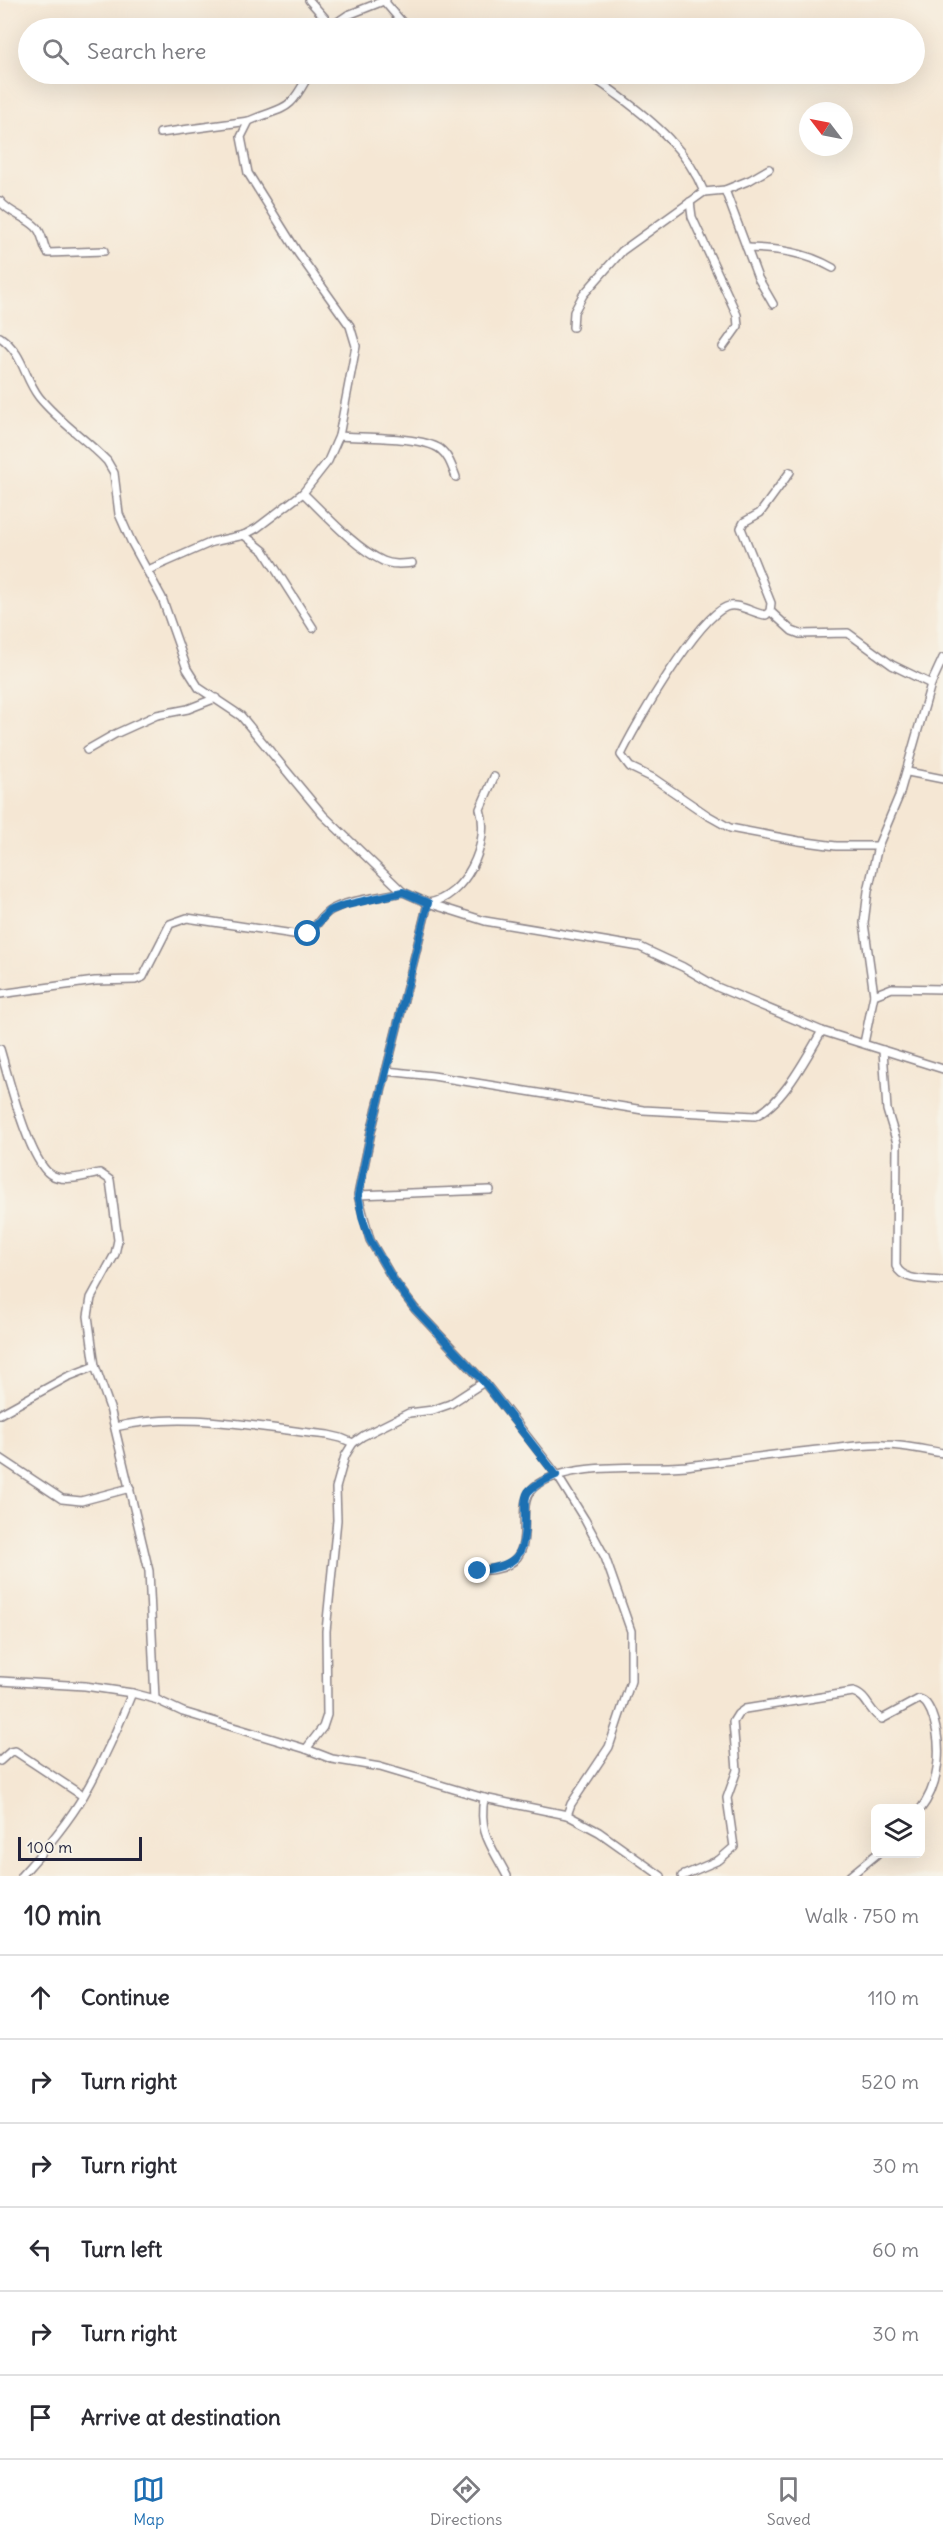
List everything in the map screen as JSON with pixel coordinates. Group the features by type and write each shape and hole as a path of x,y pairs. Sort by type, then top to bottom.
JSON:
{"street":[{"path":"309,0 323,18"},
{"path":"344,18 385,1 399,18"},
{"path":"160,133 249,121 289,106 304,84"},
{"path":"601,84 653,122 676,146 697,174 704,192"},
{"path":"148,570 212,542 244,535 257,528 303,493 328,461 339,436 356,346 350,326 298,254 287,232 249,173 241,137 249,121"},
{"path":"573,327 574,312 583,295 622,251 704,192 725,190 769,169"},
{"path":"725,190 758,278 773,304"},
{"path":"0,201 12,213 33,225 42,235 48,253 104,252"},
{"path":"690,202 692,217 737,315 738,327 723,346"},
{"path":"747,248 780,249 802,253 833,268"},
{"path":"0,337 13,347 23,363 31,386 41,400 107,460 114,473 119,514 162,598 187,669 199,688 242,716 323,815 403,892 428,903 485,921 640,947 683,967 717,987 822,1031 943,1069"},
{"path":"339,436 422,441 440,449 448,458 456,477"},
{"path":"790,472 760,513 744,522 741,528 771,603 770,611 766,615 759,615 735,606 726,607 715,615 678,658 621,755 630,766 653,778 730,828 827,845 878,846"},
{"path":"303,493 360,545 383,561 397,564 412,563"},
{"path":"244,535 264,551 313,628"},
{"path":"770,611 792,631 800,634 848,633 892,665 931,684"},
{"path":"864,1043 874,995 864,923 878,846 908,772 931,684 943,658"},
{"path":"87,750 157,715 188,709 216,699"},
{"path":"908,772 943,779"},
{"path":"428,903 440,901 450,894 475,861 482,840 483,818 480,809 494,777"},
{"path":"0,994 95,981 135,980 143,976 165,933 176,920 187,918 300,936 308,934 329,911 403,892"},
{"path":"428,903 358,1195 370,1240 394,1281 415,1309 484,1382 556,1475 585,1520 605,1557 631,1631 630,1682 620,1717 609,1747 571,1804 567,1815"},
{"path":"874,995 892,988 943,989"},
{"path":"386,1071 433,1076 643,1110 755,1116 766,1111 776,1100 801,1066 822,1031"},
{"path":"0,1049 24,1124 42,1167 51,1175 61,1178 100,1173 110,1180 118,1240 115,1254 91,1298 88,1316 95,1366 115,1427 149,1571 155,1699"},
{"path":"883,1050 886,1110 897,1143 896,1266 899,1273 907,1277 943,1281"},
{"path":"358,1195 490,1190"},
{"path":"0,1414 38,1391 95,1366"},
{"path":"306,1749 323,1726 327,1715 326,1631 337,1520 336,1488 345,1456 353,1443 373,1431 409,1413 433,1410 450,1404 484,1382"},
{"path":"115,1427 139,1421 212,1423 328,1435 353,1443"},
{"path":"478,1571 502,1568 512,1563 519,1554 525,1533 525,1504 528,1492 536,1485 556,1475 595,1470 686,1466 860,1445 887,1445 943,1453"},
{"path":"0,1458 63,1499 81,1501 130,1488"},
{"path":"0,1681 85,1686 155,1699 183,1712 332,1759 380,1767 450,1790 567,1815 599,1832 661,1876"},
{"path":"682,1876 718,1860 734,1847 727,1798 737,1770 734,1722 738,1714 745,1709 853,1692 862,1695 877,1716 882,1719 913,1701 919,1699 924,1701 934,1717 940,1738 940,1761 934,1785 924,1804"},
{"path":"21,1876 41,1854 83,1796 132,1694"},
{"path":"0,1761 10,1752 15,1751 83,1796"},
{"path":"484,1798 481,1815 483,1829 507,1876"},
{"path":"850,1876 872,1858"}],"route":[{"path":"308,934 329,911 342,906 403,892 428,903 371,1132 358,1195 370,1240 394,1281 415,1309 484,1382 556,1475 536,1485 528,1492 525,1504 525,1533 519,1554 512,1563 502,1568 478,1571"}]}
